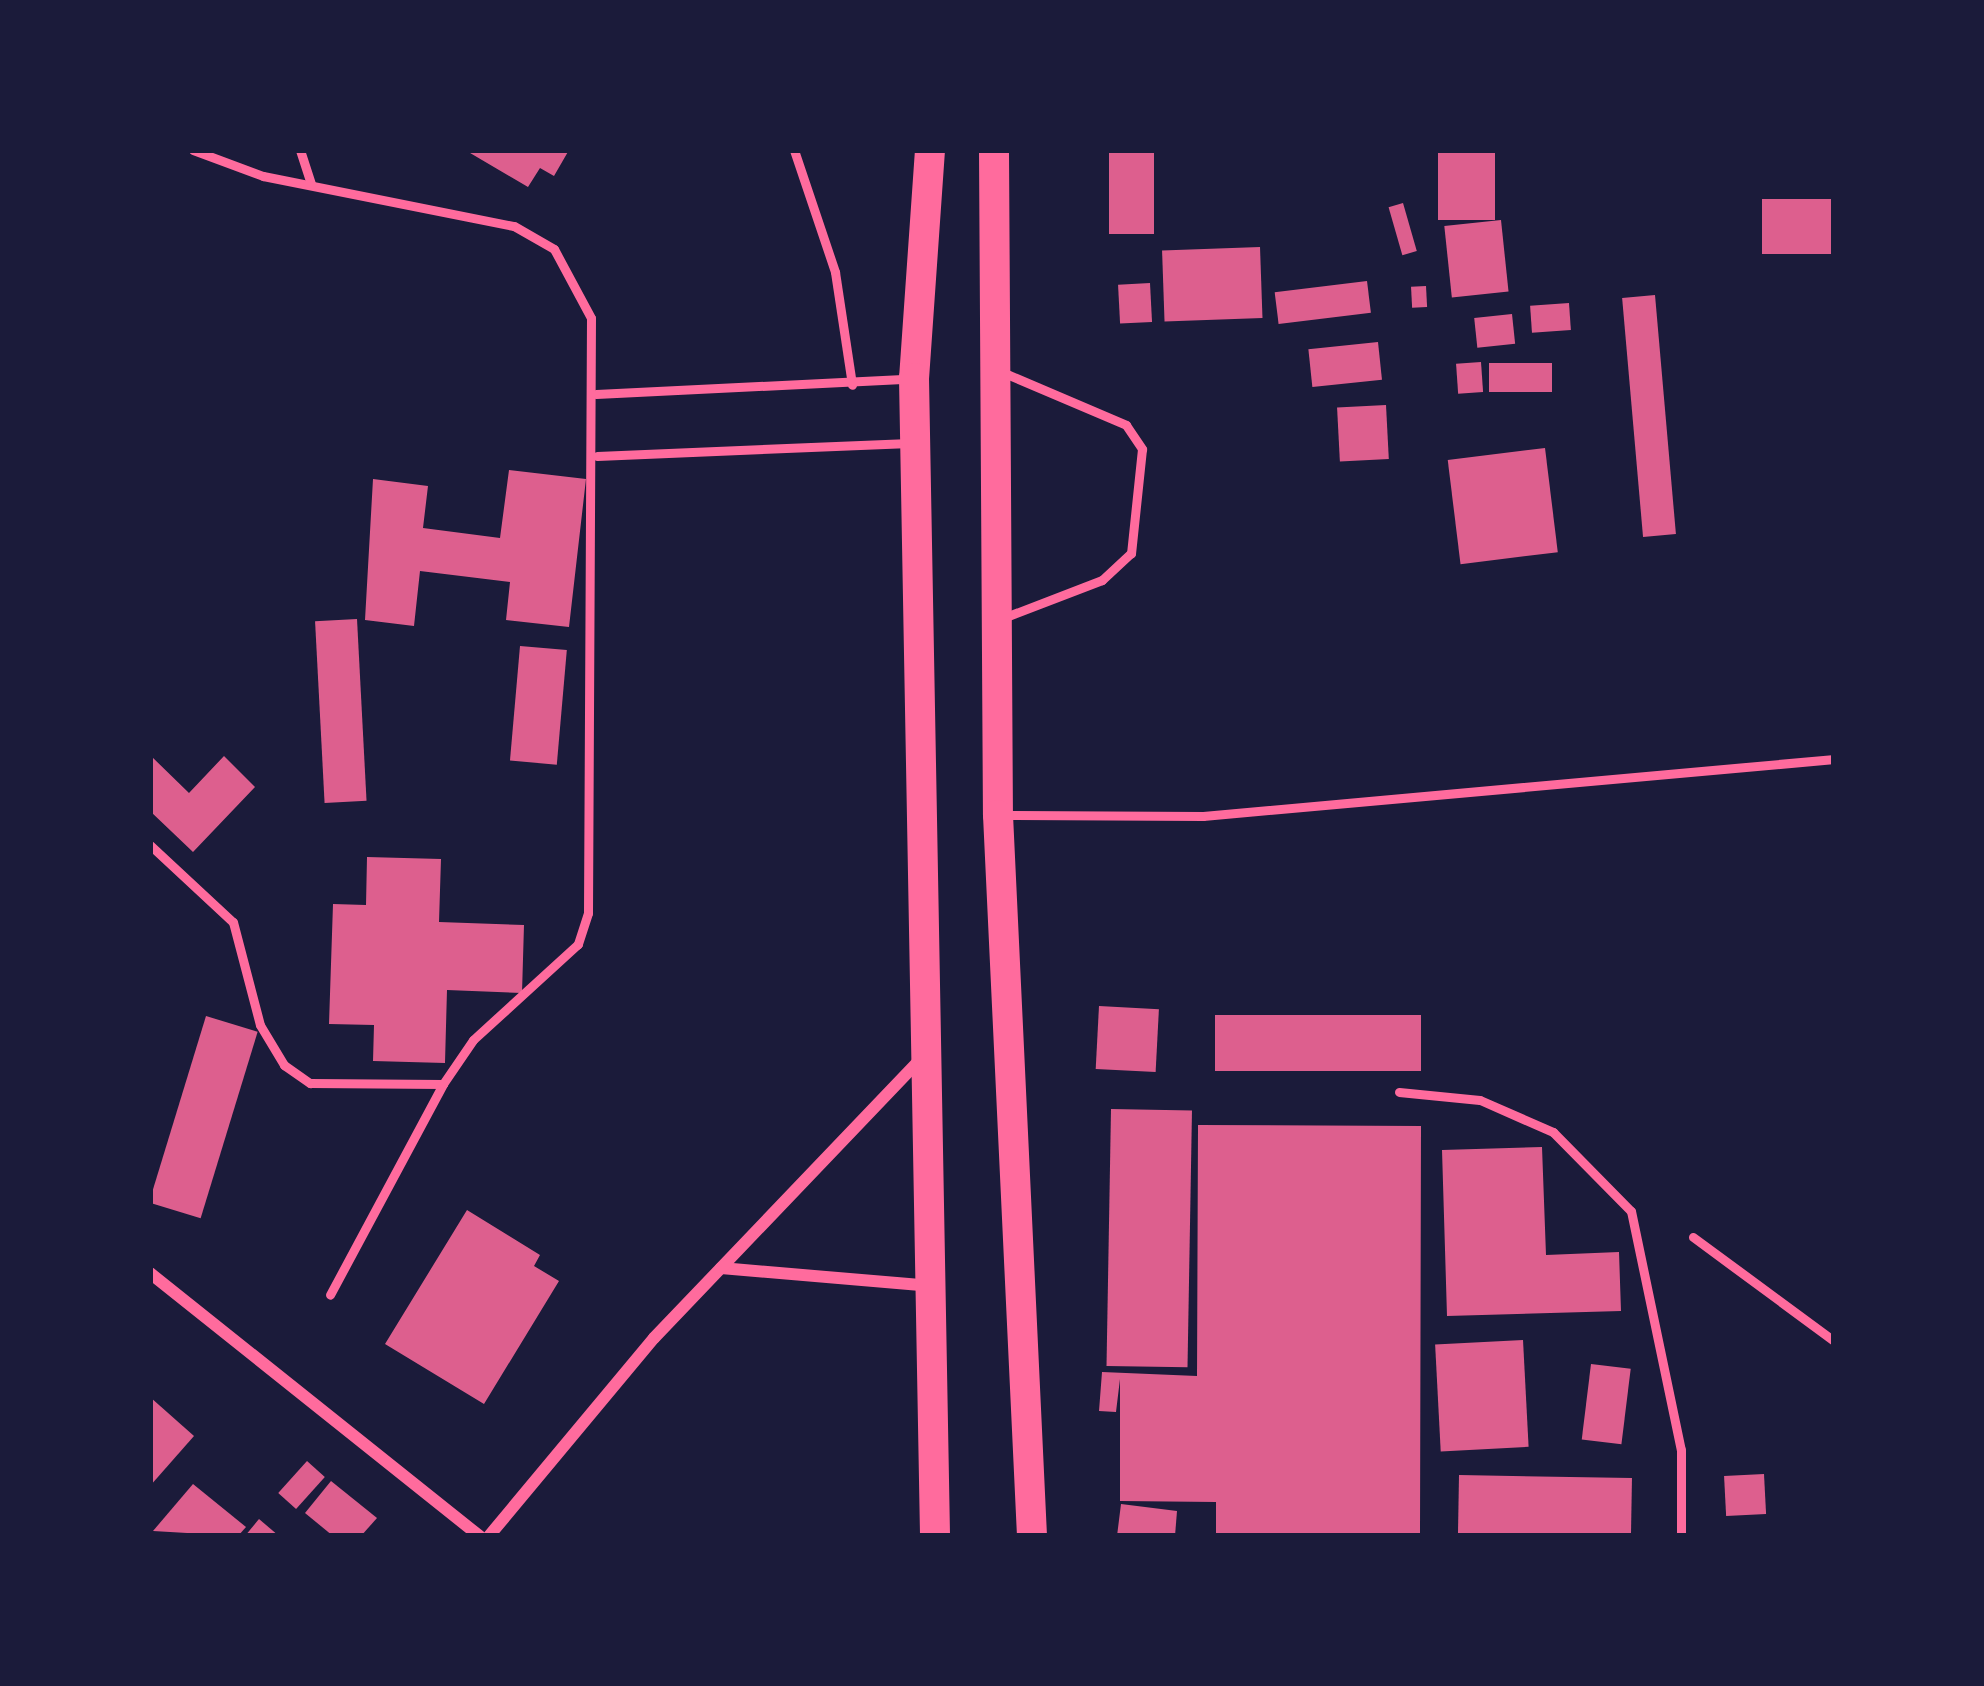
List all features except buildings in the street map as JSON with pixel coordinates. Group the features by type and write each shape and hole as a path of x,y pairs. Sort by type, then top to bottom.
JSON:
{"highway":[{"path":"929,150 933,226 914,378 914,443 935,1536"},
{"path":"994,150 998,815 1032,1536"}],"street":[{"path":"489,1536 721,1268 924,1056"},
{"path":"721,1268 929,1286"},
{"path":"150,1273 480,1536"}],"lane":[{"path":"193,150 311,184 514,226 554,249 591,318 597,456 588,913 578,944 473,1040 443,1084 330,1295"},
{"path":"311,184 301,154 312,150"},
{"path":"794,150 835,272 853,386"},
{"path":"997,370 1126,425 1142,449 1131,553 1102,580 998,620"},
{"path":"596,394 853,386 914,378"},
{"path":"597,456 914,443"},
{"path":"998,815 1203,815 1834,759"},
{"path":"150,845 233,922 260,1025 284,1065 310,1084 443,1084"},
{"path":"1399,1092 1480,1100 1553,1132 1631,1211 1681,1450 1681,1536"},
{"path":"1693,1238 1834,1341"}]}
